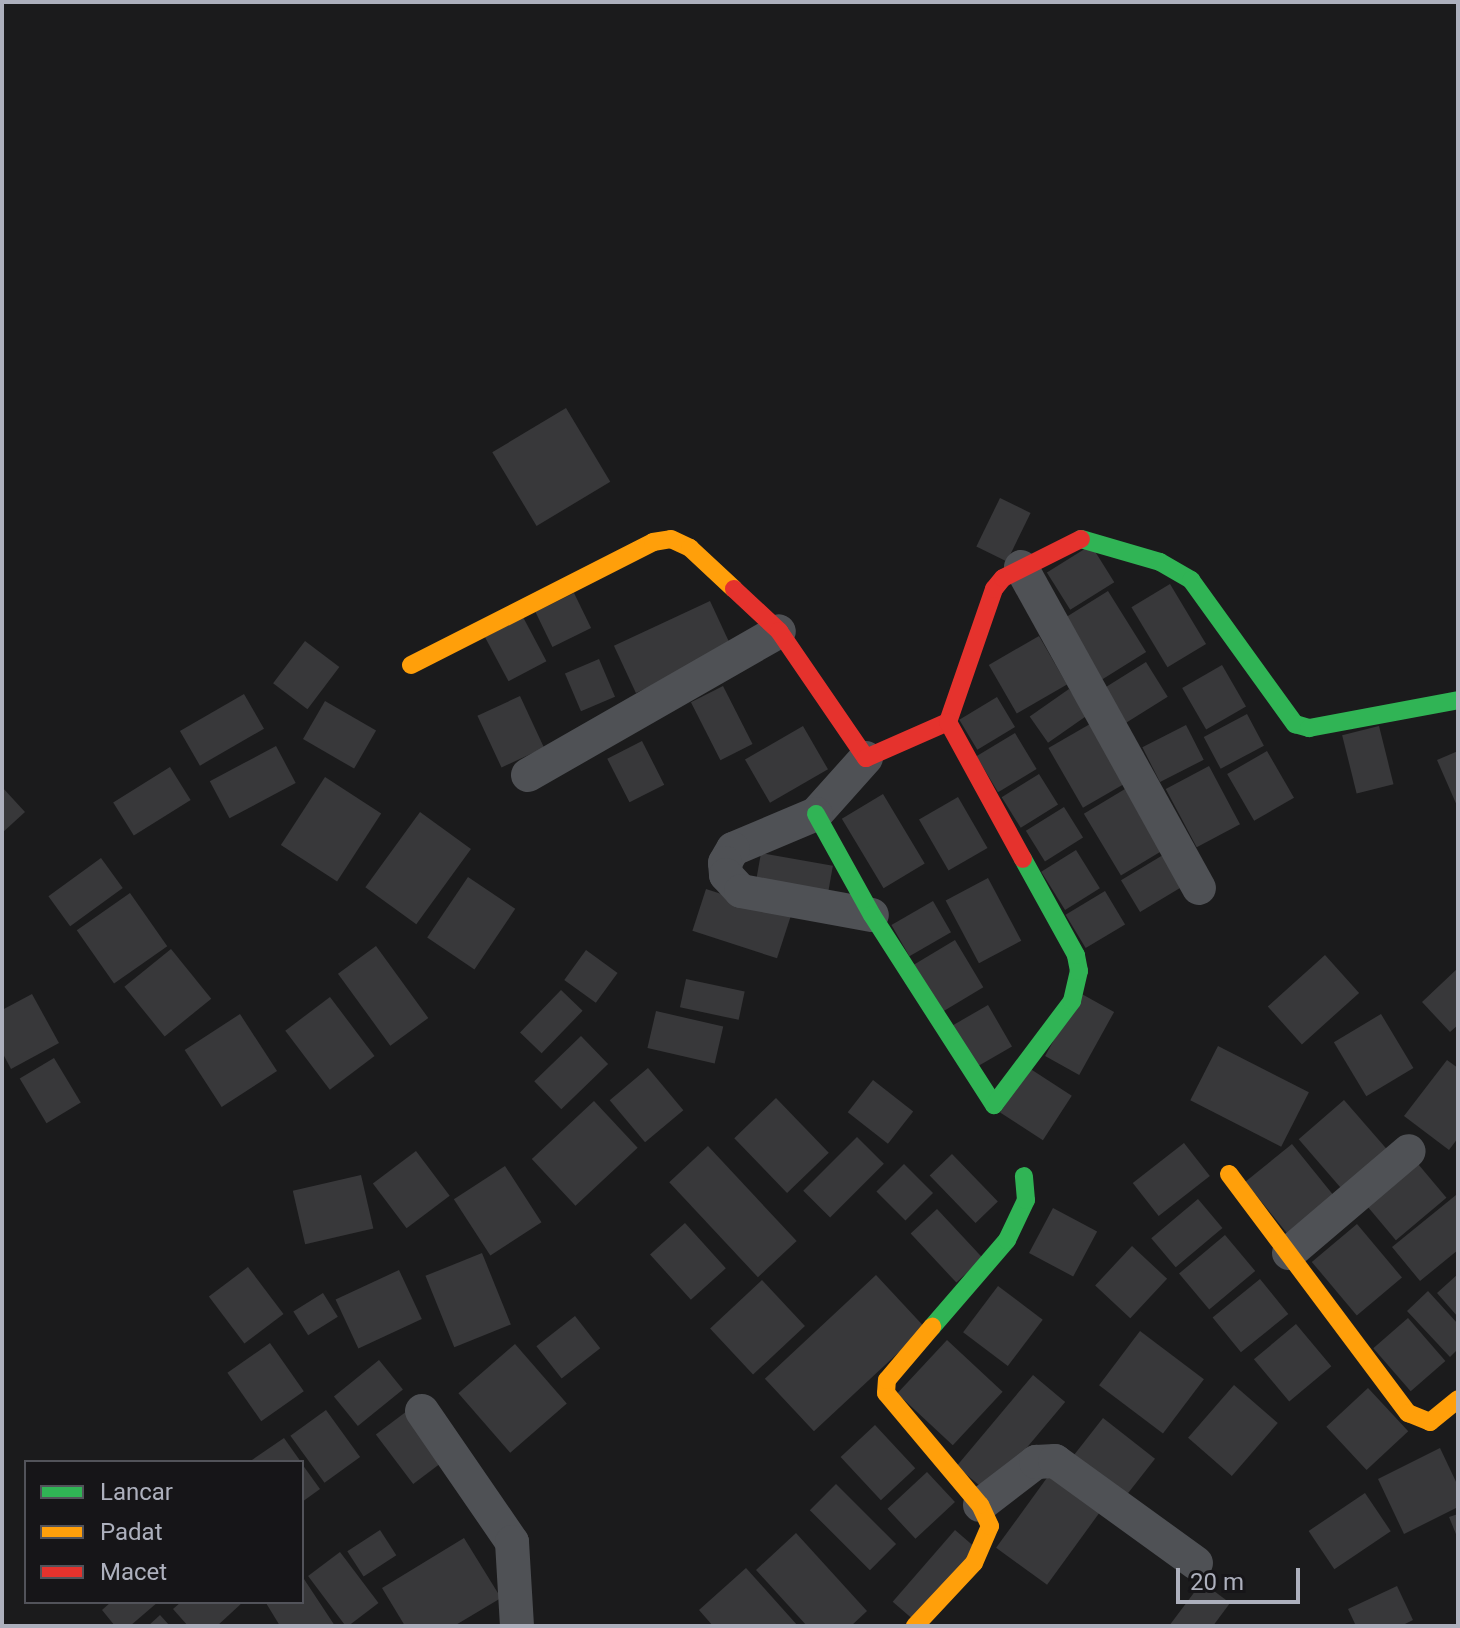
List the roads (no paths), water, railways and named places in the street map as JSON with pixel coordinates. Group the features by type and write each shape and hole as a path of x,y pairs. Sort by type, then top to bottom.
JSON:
{"street":[{"path":"872,915 741,891 726,875 725,863 733,849 816,814 866,758 948,722 994,589 1021,567 1077,538 1183,574 1206,595 1295,724 1309,728 1458,700"},
{"path":"411,665 653,542 671,539 690,548 779,631 866,758"},
{"path":"1021,567 1199,888"},
{"path":"528,775 779,631"},
{"path":"816,814 872,915 994,1105 1072,1001 1079,971 1076,955 948,722"},
{"path":"1289,1253 1409,1151"},
{"path":"1229,1174 1408,1413 1430,1422 1458,1399"},
{"path":"915,1626 988,1540 988,1516 896,1410 886,1393 887,1380 1007,1240 1026,1200 1024,1176"},
{"path":"422,1411 512,1542 517,1626"},
{"path":"980,1505 1036,1462 1055,1461 1196,1563"}]}
